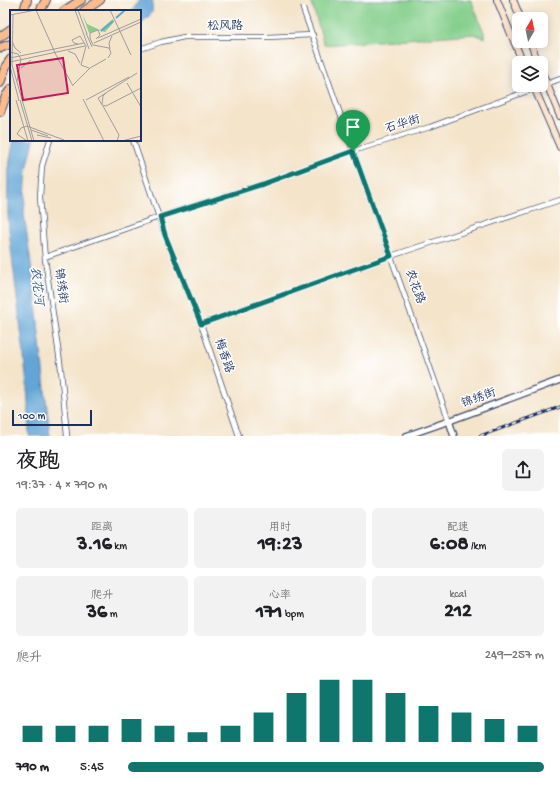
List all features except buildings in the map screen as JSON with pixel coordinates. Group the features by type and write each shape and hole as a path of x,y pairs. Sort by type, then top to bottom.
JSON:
{"highway":[{"path":"24,10 27,0"},
{"path":"41,10 46,0"},
{"path":"66,10 82,0"},
{"path":"85,10 100,0"},
{"path":"0,37 10,30"},
{"path":"0,48 10,44"},
{"path":"0,82 10,60"},
{"path":"0,112 6,96 10,90"}],"main road":[{"path":"497,0 520,56"},
{"path":"513,0 518,12"},
{"path":"548,89 560,116"},
{"path":"536,92 560,147"}],"street":[{"name":"农花路","path":"303,9 454,436"},
{"name":"松风路","path":"141,49 184,37 266,37 312,35"},
{"name":"石华街","path":"548,83 560,79"},
{"name":"石华街","path":"45,257 160,217 263,184 353,151 430,127 521,92"},
{"name":"锦绣街","path":"50,141 42,166 40,197 45,257 61,369 67,436"},
{"name":"梅香路","path":"134,141 165,235 201,324 239,436"},
{"path":"201,324 391,256 560,200"},
{"name":"锦绣街","path":"406,436 449,422 560,380"}],"green space":[{"path":"311,0 471,0 485,38 474,34 324,45"}],"water":[{"path":"139,0 153,0 152,13 141,24 141,10 133,10"},
{"path":"14,141 34,141 27,170 24,213 34,285 50,436 29,436 26,374 8,223 8,190"}],"railway":[{"path":"480,436 560,407"}],"route":[{"path":"353,151 391,256 201,324 165,235 160,217 263,184 353,151"}],"water label":[{"name":"农花河","path":"36,286"}]}
